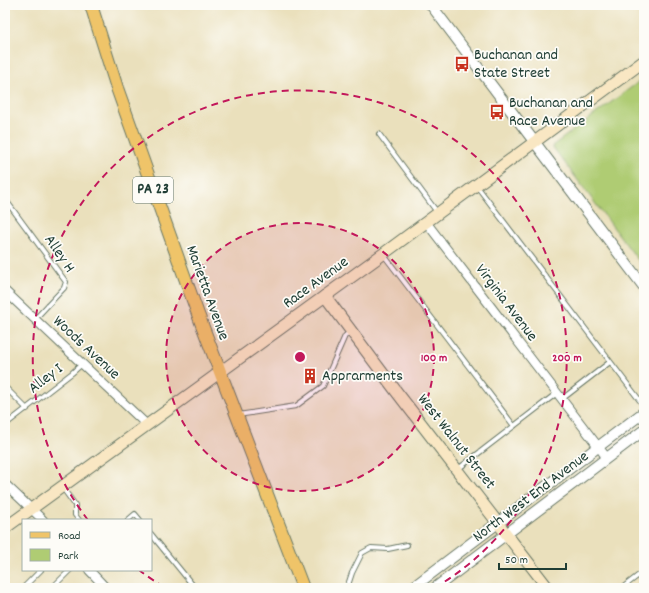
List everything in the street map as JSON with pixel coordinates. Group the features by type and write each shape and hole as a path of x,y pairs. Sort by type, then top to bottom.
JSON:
{"main road":[{"name":"Marietta Avenue","path":"91,5 128,122 198,317 303,588"},
{"name":"Race Avenue","path":"5,528 383,254 644,61"},
{"name":"West Walnut Street","path":"325,296 352,330 396,391 548,588"}],"street":[{"path":"431,5 644,288"},
{"name":"Virginia Avenue","path":"426,222 607,458"},
{"name":"Woods Avenue","path":"5,291 147,425"},
{"name":"North West End Avenue","path":"412,588 644,412"},
{"name":"North West End Avenue","path":"435,588 644,430"},
{"path":"5,484 42,519"},
{"path":"90,571 106,588"}],"lane":[{"path":"379,134 438,213"},
{"path":"476,185 644,406"},
{"name":"Alley H","path":"5,200 66,282 64,288 35,319"},
{"path":"383,254 514,426"},
{"path":"237,415 296,406 323,386 345,336 352,330"},
{"path":"457,469 514,426 610,362"},
{"name":"Alley I","path":"5,425 72,374 82,364"},
{"path":"5,387 27,409"},
{"path":"62,487 75,505 75,515 78,519"},
{"path":"129,519 135,514 139,519"},
{"path":"152,535 195,588"},
{"path":"347,588 352,573 362,553 371,548 388,549 407,545"},
{"path":"23,588 40,571"},
{"path":"52,588 69,571"},
{"path":"622,588 644,571"}],"green space":[{"path":"644,78 644,268 552,146"}],"place":[{"name":"Buchanan and State Street","path":"462,64"},
{"name":"Buchanan and Race Avenue","path":"497,112"},
{"name":"Apprarments","path":"310,376"}]}
